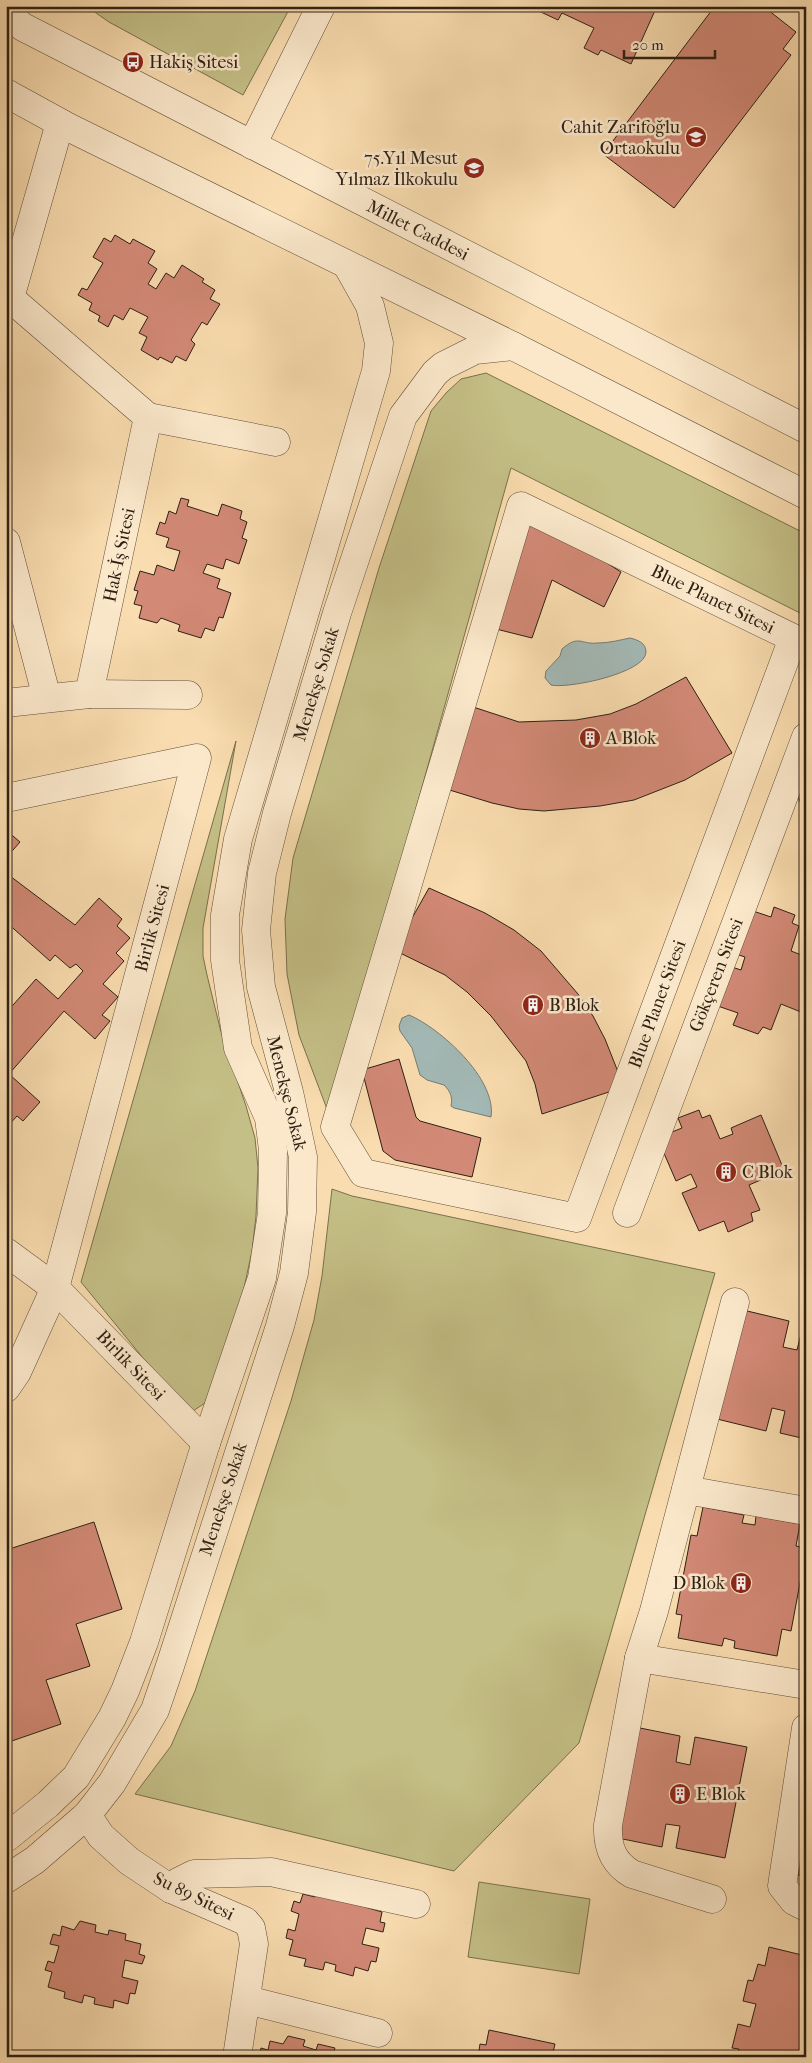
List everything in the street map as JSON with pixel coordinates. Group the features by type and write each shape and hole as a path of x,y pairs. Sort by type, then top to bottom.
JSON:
{"street":[{"path":"252,145 321,6"},
{"name":"Millet Caddesi","path":"6,13 23,27 252,145 804,424"},
{"path":"6,93 60,123 512,346 806,495"},
{"path":"60,123 8,298 148,417 276,442"},
{"name":"Menekşe Sokak","path":"6,1838 48,1804 76,1777 112,1718 144,1642 204,1448 262,1278 272,1213 273,1150 269,1118 238,1048 225,960 225,915 238,839 376,372 379,342 370,306 347,265"},
{"name":"Menekşe Sokak","path":"6,1879 35,1860 87,1815 112,1784 154,1710 280,1326 294,1273 302,1212 303,1157 293,1109 261,987 256,930 262,873 277,813 337,613 402,416 435,373 443,366 475,350 512,346"},
{"name":"Hak-İş Sitesi","path":"89,694 148,417"},
{"name":"Blue Planet Sitesi","path":"521,506 793,638 578,1218 363,1173 349,1151 335,1127 521,506"},
{"path":"6,542 46,698"},
{"path":"6,703 89,694 188,695"},
{"name":"Gökçeren Sitesi","path":"627,1212 806,737"},
{"name":"Birlik Sitesi","path":"6,798 198,758 55,1288 17,1372 6,1388"},
{"path":"303,1157 349,1151"},
{"name":"Birlik Sitesi","path":"6,1252 55,1288 204,1448"},
{"path":"712,1899 632,1874 623,1869 611,1851 607,1839 638,1658 654,1611 735,1302"},
{"path":"204,1448 235,1463"},
{"path":"686,1490 806,1511"},
{"path":"638,1658 806,1685"},
{"path":"806,1728 782,1886 794,1901 806,1907"},
{"name":"Su 89 Sitesi","path":"87,1815 101,1836 129,1861 172,1889 245,1921 251,1928 254,1944 247,2000 236,2057"},
{"path":"172,1889 178,1882 194,1874 270,1872 416,1904"},
{"path":"247,2000 378,2033"}],"shaded area":[{"path":"86,6 291,6 243,95 109,22"},
{"path":"486,373 806,534 806,616 511,468 330,1117 299,1035 287,974 285,919 293,858 379,568 431,411 461,379"},
{"path":"236,741 203,928 203,956 221,1032 255,1138 258,1168 256,1216 252,1251 244,1288 223,1357 205,1403 193,1411 183,1407 81,1282"},
{"path":"332,1189 352,1196 715,1273 579,1743 454,1871 135,1794 171,1746 195,1691 291,1401 314,1320 322,1276"},
{"path":"479,1882 590,1899 579,1974 468,1957"}],"water":[{"path":"630,638 641,642 646,649 643,660 634,667 605,678 560,686 551,685 545,678 546,671 560,656 562,649 572,642 602,643"},
{"path":"409,1015 436,1031 476,1071 485,1087 490,1102 491,1117 454,1108 451,1106 450,1094 444,1085 427,1080 420,1075 412,1048 400,1031 399,1026 402,1018"}],"building":[{"path":"528,6 657,6 631,64 601,50 598,55 584,48 594,28 562,13 558,20"},
{"path":"715,6 763,6 796,32 783,49 791,55 674,208 603,154"},
{"path":"115,235 130,244 133,239 155,251 148,263 157,269 148,284 156,289 166,273 174,278 182,265 204,279 202,282 215,290 210,299 220,304 207,325 202,322 191,340 195,344 186,361 176,356 172,363 160,357 158,360 141,350 147,337 139,333 148,317 130,308 123,320 114,315 108,327 98,321 100,316 89,310 92,303 78,295 82,288 87,290 103,263 93,257 104,238 111,242"},
{"path":"181,498 189,500 187,506 218,516 222,504 242,511 240,519 247,522 242,538 247,540 239,564 226,559 223,569 207,564 203,573 220,579 217,588 231,593 223,618 219,617 214,631 205,628 201,638 178,631 180,625 161,618 157,623 139,618 142,606 134,604 138,591 134,590 140,571 154,575 157,565 174,571 180,551 166,547 169,538 156,534 160,522 165,524 169,511 176,514"},
{"path":"543,522 621,572 604,607 552,580 532,638 492,628 528,526"},
{"name":"A Blok","path":"686,677 732,753 685,780 634,800 600,806 544,811 519,809 492,803 443,788 467,705 519,722 576,720 610,714 636,704"},
{"path":"806,791 806,817 797,794"},
{"path":"6,830 20,842 6,858"},
{"path":"6,873 75,925 99,898 122,919 117,926 130,938 116,953 124,961 103,984 118,997 102,1015 110,1021 95,1039 64,1011 9,1074 40,1102 23,1121 17,1116 7,1127 6,1013 36,979 58,999 83,971 76,964 70,968 55,955 50,961 6,922"},
{"name":"B Blok","path":"429,888 485,913 514,930 541,951 578,994 593,1016 605,1039 624,1087 542,1114 535,1084 526,1061 491,1016 467,992 445,975 394,950"},
{"path":"774,907 795,915 792,923 799,926 791,951 804,956 806,950 806,1014 781,1004 771,1030 763,1027 758,1034 733,1025 738,1013 712,1004 726,965 741,970 745,957 730,952 750,910 771,917"},
{"path":"399,1059 416,1117 420,1121 481,1138 472,1177 395,1160 383,1151 362,1070"},
{"name":"C Blok","path":"699,1110 702,1118 710,1115 720,1139 733,1134 731,1128 761,1115 784,1170 749,1185 760,1210 751,1213 753,1221 728,1232 724,1221 699,1231 682,1193 697,1187 691,1174 676,1181 660,1144 662,1136 682,1128 678,1118"},
{"path":"743,1310 789,1321 783,1347 797,1350 804,1322 806,1323 806,1439 780,1433 785,1411 772,1408 766,1431 717,1419"},
{"name":"D Blok","path":"703,1507 744,1515 742,1523 755,1525 756,1516 800,1524 796,1546 806,1548 806,1551 791,1631 782,1629 777,1656 734,1648 735,1641 724,1638 722,1646 678,1638 682,1615 676,1614 691,1535 697,1536"},
{"path":"94,1522 122,1609 76,1624 90,1666 46,1680 61,1724 6,1743 6,1550"},
{"name":"E Blok","path":"635,1727 680,1736 676,1762 690,1765 695,1737 747,1747 725,1858 676,1848 680,1826 666,1824 662,1847 613,1837"},
{"path":"806,1779 806,1877 798,1875 801,1863 789,1861"},
{"path":"321,1889 367,1902 365,1907 382,1912 380,1922 385,1923 383,1932 366,1928 362,1944 379,1948 376,1962 371,1961 368,1971 355,1967 353,1976 335,1971 336,1965 325,1962 323,1970 304,1966 306,1959 289,1955 293,1940 286,1938 288,1929 295,1931 299,1914 291,1911 294,1901 300,1903 303,1894 315,1897"},
{"path":"80,1921 96,1925 95,1932 108,1935 109,1930 126,1934 125,1940 141,1944 139,1954 145,1956 142,1964 125,1960 122,1977 138,1981 135,1994 130,1993 128,2004 114,2000 113,2008 94,2004 95,1998 84,1995 82,2003 64,1998 65,1992 48,1987 52,1972 45,1970 48,1961 54,1963 59,1946 50,1944 53,1934 60,1936 62,1926 74,1930"},
{"path":"769,1947 806,1956 806,2057 737,2057 739,2049 732,2048 738,2024 750,2027 756,2004 743,2001 748,1980 753,1981 758,1964 765,1966"},
{"path":"489,2030 555,2044 552,2057 478,2057 480,2044 486,2045"},
{"path":"288,2036 305,2040 303,2046 316,2050 318,2044 335,2048 333,2054 342,2057 259,2057 261,2048 268,2050 270,2041 283,2044"}],"place":[{"name":"Hakiş Sitesi","path":"133,62"},
{"name":"Cahit Zarifoğlu Ortaokulu","path":"696,137"},
{"name":"75.Yıl Mesut Yılmaz İlkokulu","path":"474,168"},
{"name":"A Blok","path":"590,738"},
{"name":"B Blok","path":"533,1005"},
{"name":"C Blok","path":"726,1172"},
{"name":"D Blok","path":"741,1583"},
{"name":"E Blok","path":"680,1794"}]}
